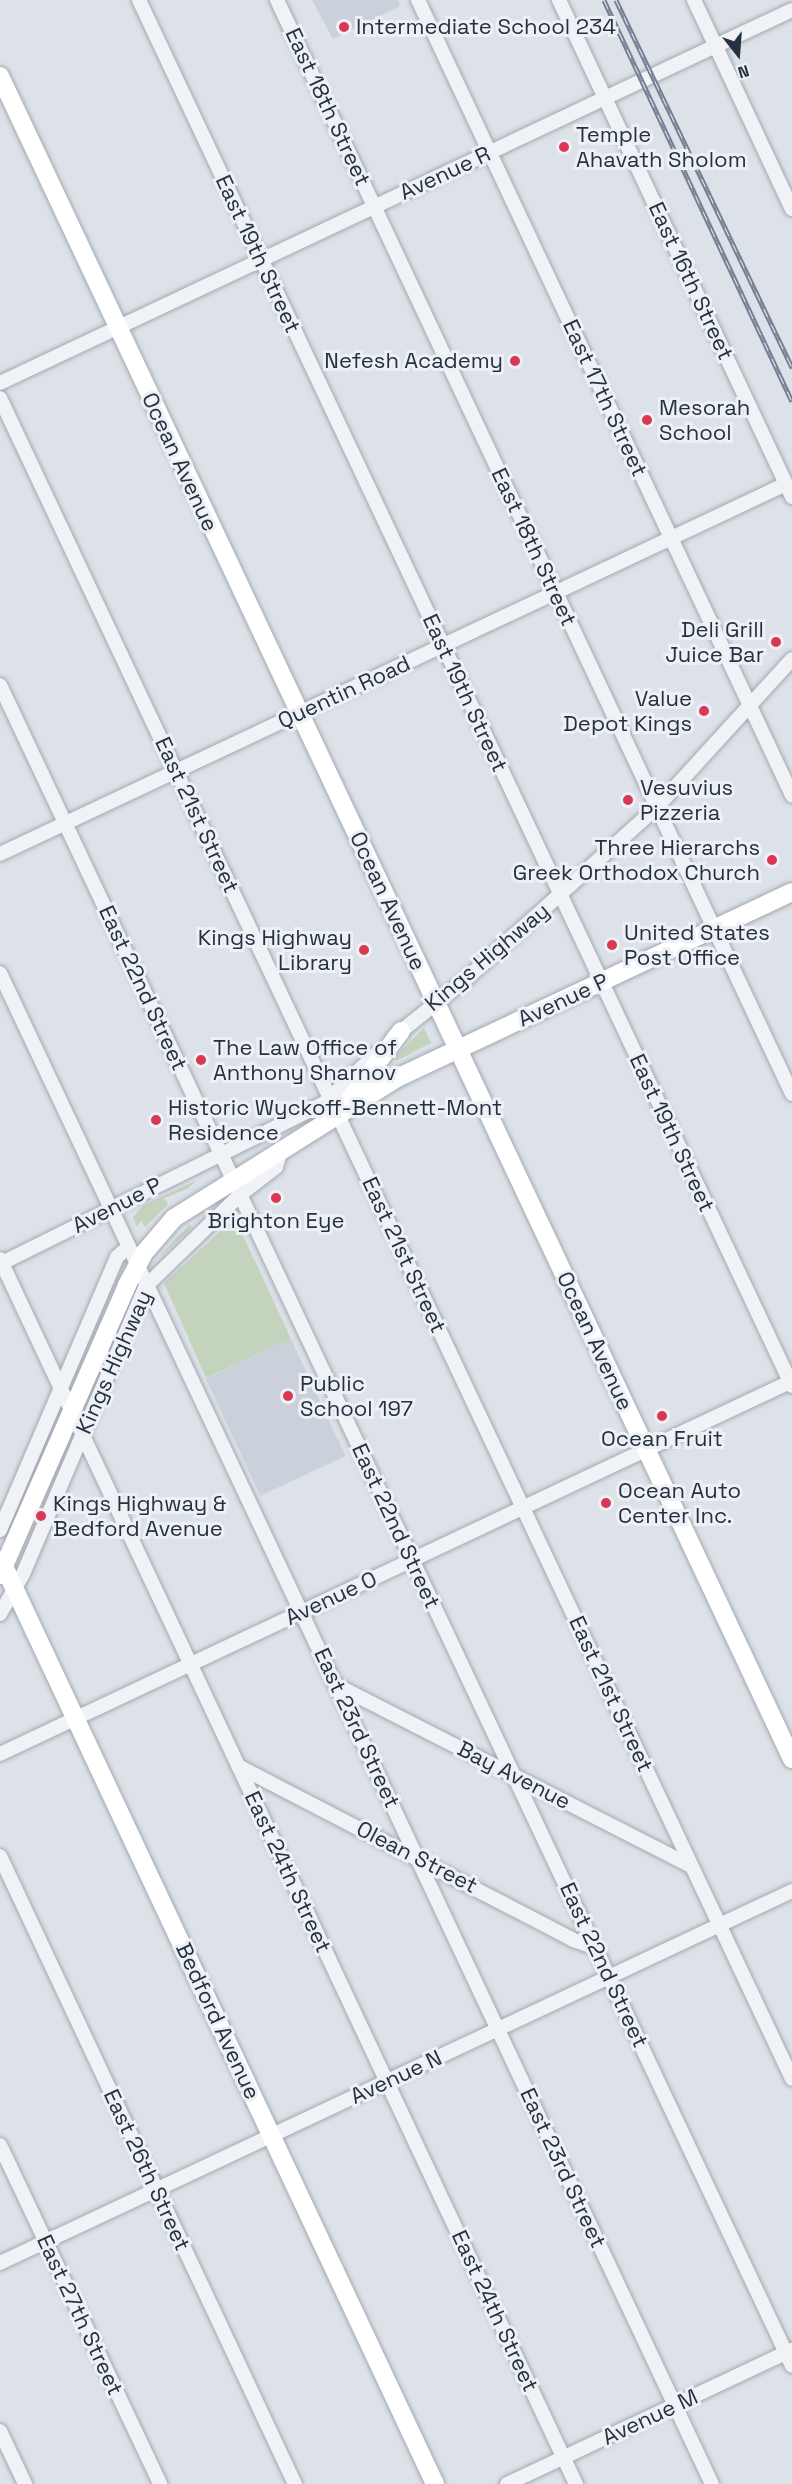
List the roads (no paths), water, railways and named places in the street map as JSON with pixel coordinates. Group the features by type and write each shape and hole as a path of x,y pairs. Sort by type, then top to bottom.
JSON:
{"main road":[{"name":"Ocean Avenue","path":"0,76 792,1759"},
{"name":"Avenue P","path":"338,1116 399,1077 792,892"},
{"path":"338,1116 349,1096 401,1031"},
{"name":"Kings Highway","path":"2,1567 144,1253 174,1218 237,1186 281,1150 338,1116"},
{"name":"Bedford Avenue","path":"2,1567 435,2484"}],"street":[{"name":"East 19th Street","path":"139,0 791,1383"},
{"name":"East 18th Street","path":"277,0 792,1094"},
{"name":"East 17th Street","path":"418,0 792,795"},
{"name":"East 16th Street","path":"559,0 792,497"},
{"path":"694,0 792,209"},
{"name":"Avenue R","path":"0,383 792,10"},
{"name":"East 21st Street","path":"0,398 792,2079"},
{"name":"Quentin Road","path":"0,854 786,484"},
{"name":"Kings Highway","path":"330,1097 401,1031 561,895 657,807 792,659"},
{"name":"East 22nd Street","path":"0,685 514,1776 789,2351 792,2366"},
{"name":"East 23rd Street","path":"0,973 712,2484"},
{"name":"Avenue P","path":"1,1262 330,1097"},
{"name":"Kings Highway","path":"0,1614 14,1591 146,1286 237,1186"},
{"name":"Kings Highway","path":"0,1530 117,1257 128,1247"},
{"name":"East 24th Street","path":"1,1262 576,2484"},
{"name":"Avenue O","path":"0,1754 646,1449 791,1383"},
{"name":"Bay Avenue","path":"336,1685 692,1866"},
{"name":"Olean Street","path":"238,1766 417,1856 573,1940 596,1948"},
{"name":"East 26th Street","path":"0,1856 295,2484"},
{"name":"Avenue N","path":"0,2263 792,1891"},
{"name":"East 27th Street","path":"0,2145 160,2484"},
{"name":"Avenue M","path":"507,2484 789,2351"},
{"path":"0,2431 25,2484"}],"railway":[{"path":"604,0 792,401"},
{"path":"616,0 792,368"}],"place":[{"name":"Intermediate School 234","path":"344,27"},
{"name":"Temple Ahavath Sholom","path":"564,147"},
{"name":"Nefesh Academy","path":"515,361"},
{"name":"Mesorah School","path":"647,420"},
{"name":"Deli Grill Juice Bar","path":"776,642"},
{"name":"Value Depot Kings","path":"704,711"},
{"name":"Vesuvius Pizzeria","path":"628,800"},
{"name":"Three Hierarchs Greek Orthodox Church","path":"772,860"},
{"name":"United States Post Office","path":"612,945"},
{"name":"Kings Highway Library","path":"364,950"},
{"name":"The Law Office of Anthony Sharnov","path":"201,1060"},
{"name":"Historic Wyckoff-Bennett-Mont Residence","path":"156,1120"},
{"name":"Brighton Eye","path":"276,1198"},
{"name":"Public School 197","path":"288,1396"},
{"name":"Ocean Fruit","path":"662,1416"},
{"name":"Ocean Auto Center Inc.","path":"606,1503"},
{"name":"Kings Highway & Bedford Avenue","path":"41,1516"}]}
